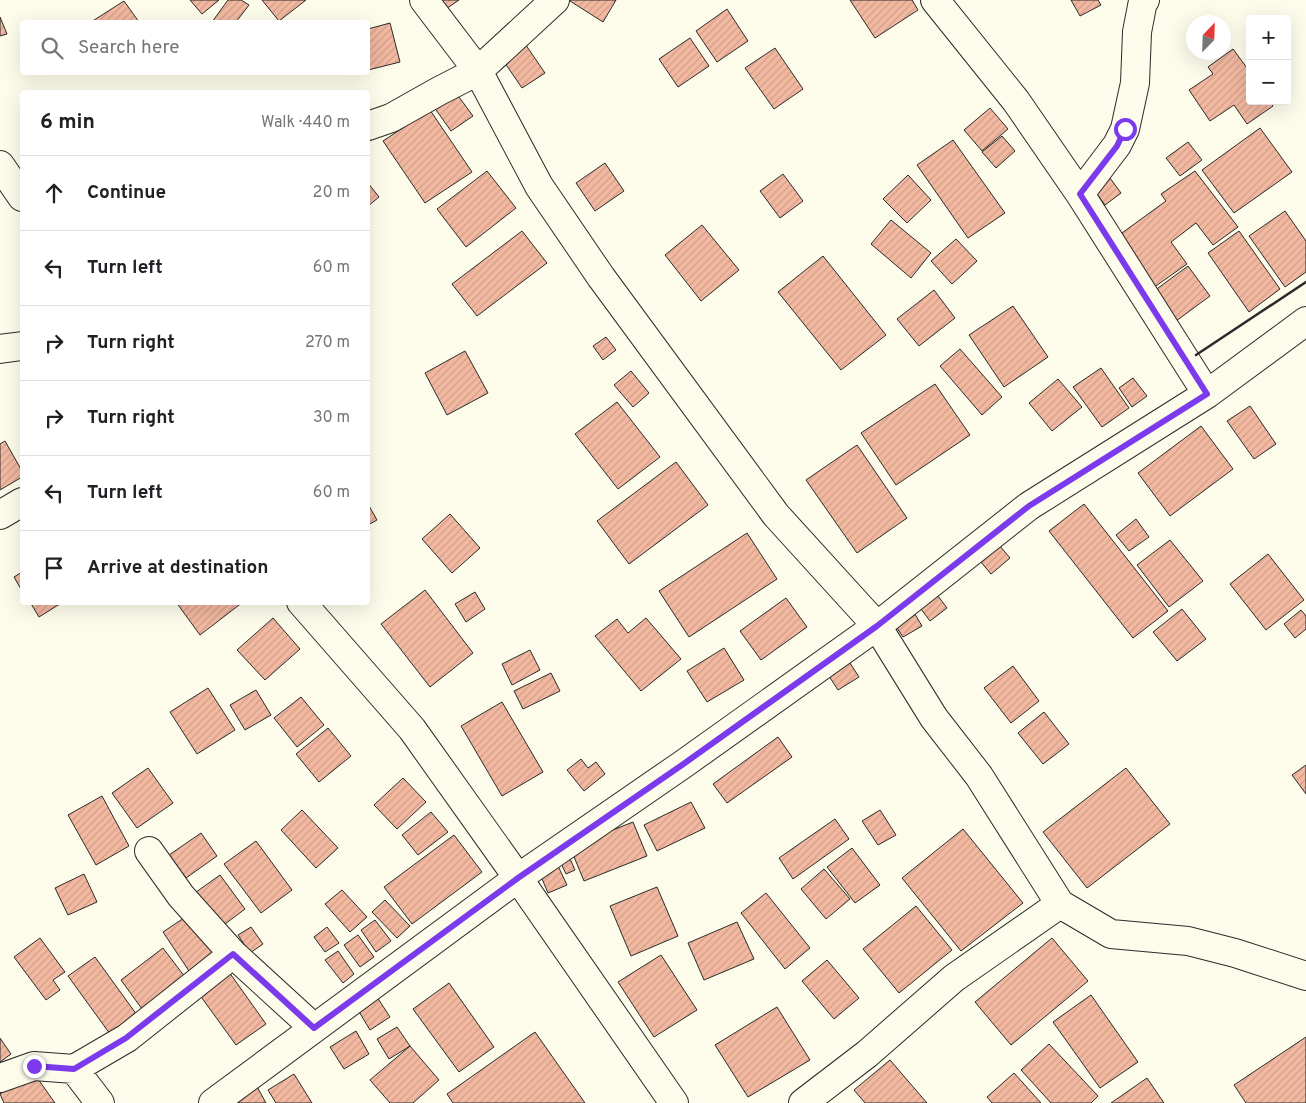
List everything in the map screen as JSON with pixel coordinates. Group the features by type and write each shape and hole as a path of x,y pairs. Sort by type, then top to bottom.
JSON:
{"street":[{"path":"424,0 478,71 539,186 601,278 776,515 877,626 934,718 979,776 1060,904 1111,934 1188,942 1235,953 1306,976"},
{"path":"370,125 392,118 439,90 478,71 555,0"},
{"path":"1080,194 1117,146 1125,129 1135,83 1137,32 1144,0"},
{"path":"948,4 1080,194 1207,394"},
{"path":"0,165 20,194"},
{"path":"214,1103 518,878 682,765 877,626 1029,506 1207,394 1306,322"},
{"path":"0,515 20,503"},
{"path":"304,605 412,728 674,1103"},
{"path":"149,851 181,896 233,954 314,1028"},
{"path":"803,1103 867,1054 954,978 1060,904"},
{"path":"0,1078 34,1066 74,1069 126,1038 233,954"},
{"path":"74,1069 100,1103"}],"building":[{"path":"190,0 219,0 202,14"},
{"path":"228,0 241,0 249,5 238,20 213,20"},
{"path":"262,0 306,0 280,20 278,20"},
{"path":"428,0 459,0 437,15"},
{"path":"570,0 616,0 603,22"},
{"path":"850,0 912,0 918,10 875,38"},
{"path":"1071,0 1098,0 1101,5 1080,16"},
{"path":"124,1 138,20 94,20"},
{"path":"727,9 748,41 717,62 696,31"},
{"path":"0,17 7,34 0,36"},
{"path":"390,23 400,62 370,70 370,28"},
{"path":"519,35 545,73 522,88 496,50"},
{"path":"690,38 709,66 678,87 659,59"},
{"path":"775,48 803,89 774,109 745,68"},
{"path":"1233,49 1246,67 1246,105 1273,106 1247,124 1234,105 1210,121 1189,90 1213,74 1208,67 1218,60 1231,60 1231,50"},
{"path":"456,93 473,116 451,131 434,107"},
{"path":"990,108 1008,129 982,151 964,130"},
{"path":"430,110 472,172 425,203 383,141"},
{"path":"1260,128 1292,172 1234,213 1202,170"},
{"path":"1002,136 1015,151 996,168 982,152"},
{"path":"953,140 1005,213 968,238 917,165"},
{"path":"1188,142 1202,160 1180,176 1166,158"},
{"path":"605,163 624,191 595,211 576,183"},
{"path":"487,171 516,208 466,247 437,209"},
{"path":"1195,171 1238,227 1213,245 1196,223 1171,242 1187,264 1153,288 1115,238 1166,201 1161,194"},
{"path":"783,174 803,201 780,218 760,191"},
{"path":"1107,174 1121,193 1105,205 1091,186"},
{"path":"908,175 931,200 907,223 883,199"},
{"path":"370,186 379,197 370,204"},
{"path":"1285,211 1306,241 1306,272 1285,287 1249,236"},
{"path":"891,220 931,253 911,278 871,244"},
{"path":"702,225 739,270 701,301 665,255"},
{"path":"522,231 547,263 477,316 452,284"},
{"path":"1239,231 1280,289 1249,312 1208,253"},
{"path":"956,239 977,261 952,284 931,261"},
{"path":"823,256 886,335 841,370 778,292"},
{"path":"1188,266 1210,296 1176,321 1154,291"},
{"path":"934,290 955,318 919,346 897,319"},
{"path":"1013,306 1048,357 1004,387 969,335"},
{"path":"606,337 616,350 603,360 593,346"},
{"path":"960,349 1002,397 982,415 940,366"},
{"path":"465,351 488,393 447,415 425,373"},
{"path":"1101,368 1129,408 1102,427 1073,387"},
{"path":"631,371 649,393 633,407 614,385"},
{"path":"1133,378 1147,396 1132,407 1119,388"},
{"path":"1058,379 1082,407 1052,431 1029,403"},
{"path":"935,384 970,435 896,485 861,433"},
{"path":"617,402 660,457 618,489 575,434"},
{"path":"1250,406 1276,444 1254,459 1227,421"},
{"path":"1201,426 1233,469 1170,516 1138,473"},
{"path":"5,441 20,467 20,478 0,490 0,444"},
{"path":"857,445 907,518 857,553 806,480"},
{"path":"676,462 708,505 629,564 597,521"},
{"path":"1084,504 1168,611 1133,638 1049,531"},
{"path":"370,508 377,520 370,524"},
{"path":"450,514 480,548 452,573 422,539"},
{"path":"1136,519 1149,537 1129,551 1116,535"},
{"path":"747,533 777,579 689,637 659,591"},
{"path":"994,539 1010,558 991,574 975,555"},
{"path":"1170,540 1203,581 1169,607 1137,565"},
{"path":"1268,554 1304,600 1266,630 1230,584"},
{"path":"20,573 20,588 14,577"},
{"path":"425,590 473,653 430,687 381,624"},
{"path":"475,592 485,609 466,622 455,604"},
{"path":"935,592 947,608 930,621 918,605"},
{"path":"786,598 807,627 761,660 740,631"},
{"path":"32,605 58,605 39,617"},
{"path":"178,605 239,605 200,635"},
{"path":"1182,609 1206,639 1177,661 1153,632"},
{"path":"1301,610 1306,616 1306,629 1295,638 1284,624"},
{"path":"913,611 922,626 903,637 893,622"},
{"path":"273,618 300,649 265,680 237,650"},
{"path":"646,618 681,659 641,691 595,636 617,619 628,633"},
{"path":"724,648 744,680 707,702 687,671"},
{"path":"530,650 540,670 512,685 502,664"},
{"path":"848,660 859,677 838,690 827,673"},
{"path":"1013,666 1039,701 1011,723 984,688"},
{"path":"551,673 560,691 523,709 514,691"},
{"path":"208,688 235,730 197,754 170,712"},
{"path":"256,690 271,715 245,730 230,705"},
{"path":"301,697 324,725 297,747 274,718"},
{"path":"502,702 543,772 502,796 461,726"},
{"path":"1044,712 1069,744 1043,764 1018,733"},
{"path":"328,728 351,756 319,782 296,754"},
{"path":"778,737 792,757 727,803 713,784"},
{"path":"581,759 588,768 596,762 605,774 584,791 567,770"},
{"path":"1306,765 1306,794 1292,775"},
{"path":"148,768 173,803 137,828 112,793"},
{"path":"1126,768 1170,824 1087,888 1043,832"},
{"path":"403,778 426,802 397,829 374,805"},
{"path":"102,796 129,846 96,865 68,815"},
{"path":"691,802 705,828 657,851 644,825"},
{"path":"302,810 338,848 316,868 281,830"},
{"path":"880,810 896,835 878,845 862,821"},
{"path":"431,812 448,832 418,855 402,835"},
{"path":"835,819 849,839 793,879 779,858"},
{"path":"633,822 647,856 584,881 570,847"},
{"path":"963,829 1023,903 961,951 902,878"},
{"path":"201,833 217,856 186,878 169,855"},
{"path":"454,835 482,872 412,924 384,887"},
{"path":"256,841 292,890 261,913 224,864"},
{"path":"852,848 880,885 855,903 827,867"},
{"path":"567,852 575,870 566,874 558,857"},
{"path":"558,866 567,885 548,893 540,874"},
{"path":"824,869 850,899 826,919 801,889"},
{"path":"84,874 97,902 68,915 55,888"},
{"path":"220,875 245,909 217,930 192,895"},
{"path":"657,887 678,936 631,956 610,906"},
{"path":"342,890 367,917 350,932 325,904"},
{"path":"766,893 810,948 785,969 741,913"},
{"path":"385,900 410,926 397,938 372,912"},
{"path":"916,906 952,950 899,993 863,949"},
{"path":"190,914 217,953 189,971 163,932"},
{"path":"375,920 391,941 376,952 361,930"},
{"path":"737,922 754,959 704,980 688,943"},
{"path":"251,927 263,944 250,953 238,935"},
{"path":"327,927 339,943 325,952 314,937"},
{"path":"358,935 374,957 360,967 344,945"},
{"path":"40,938 65,972 53,980 60,990 46,1000 14,957"},
{"path":"1052,938 1088,981 1011,1045 975,1002"},
{"path":"163,948 185,977 142,1009 121,980"},
{"path":"338,951 354,974 343,983 325,960"},
{"path":"661,955 697,1010 654,1037 618,982"},
{"path":"95,957 137,1015 110,1034 68,976"},
{"path":"827,960 859,998 834,1019 802,981"},
{"path":"229,972 266,1024 236,1045 199,994"},
{"path":"449,983 494,1047 459,1072 413,1009"},
{"path":"1091,995 1138,1062 1100,1088 1053,1022"},
{"path":"377,997 390,1017 370,1030 358,1010"},
{"path":"777,1007 810,1060 748,1097 715,1045"},
{"path":"397,1027 410,1046 389,1059 377,1039"},
{"path":"356,1031 369,1054 344,1069 330,1047"},
{"path":"535,1032 585,1103 453,1103 447,1094"},
{"path":"1306,1037 1306,1103 1246,1103 1234,1085"},
{"path":"0,1038 11,1054 0,1062"},
{"path":"1049,1044 1098,1096 1091,1103 1051,1103 1021,1070"},
{"path":"410,1046 439,1080 413,1103 390,1103 370,1080"},
{"path":"890,1060 927,1103 865,1103 854,1090"},
{"path":"33,1072 55,1103 4,1103 0,1094"},
{"path":"1014,1073 1041,1103 992,1103 987,1097"},
{"path":"294,1074 312,1103 276,1103 268,1090"},
{"path":"1147,1078 1164,1103 1111,1103"},
{"path":"255,1083 266,1103 239,1103 234,1095"}],"wall":[{"path":"1196,355 1306,282"}],"route":[{"path":"34,1066 74,1069 126,1038 233,954 314,1028 518,878 682,765 877,626 1029,506 1207,394 1080,194 1117,146 1125,129"}]}
